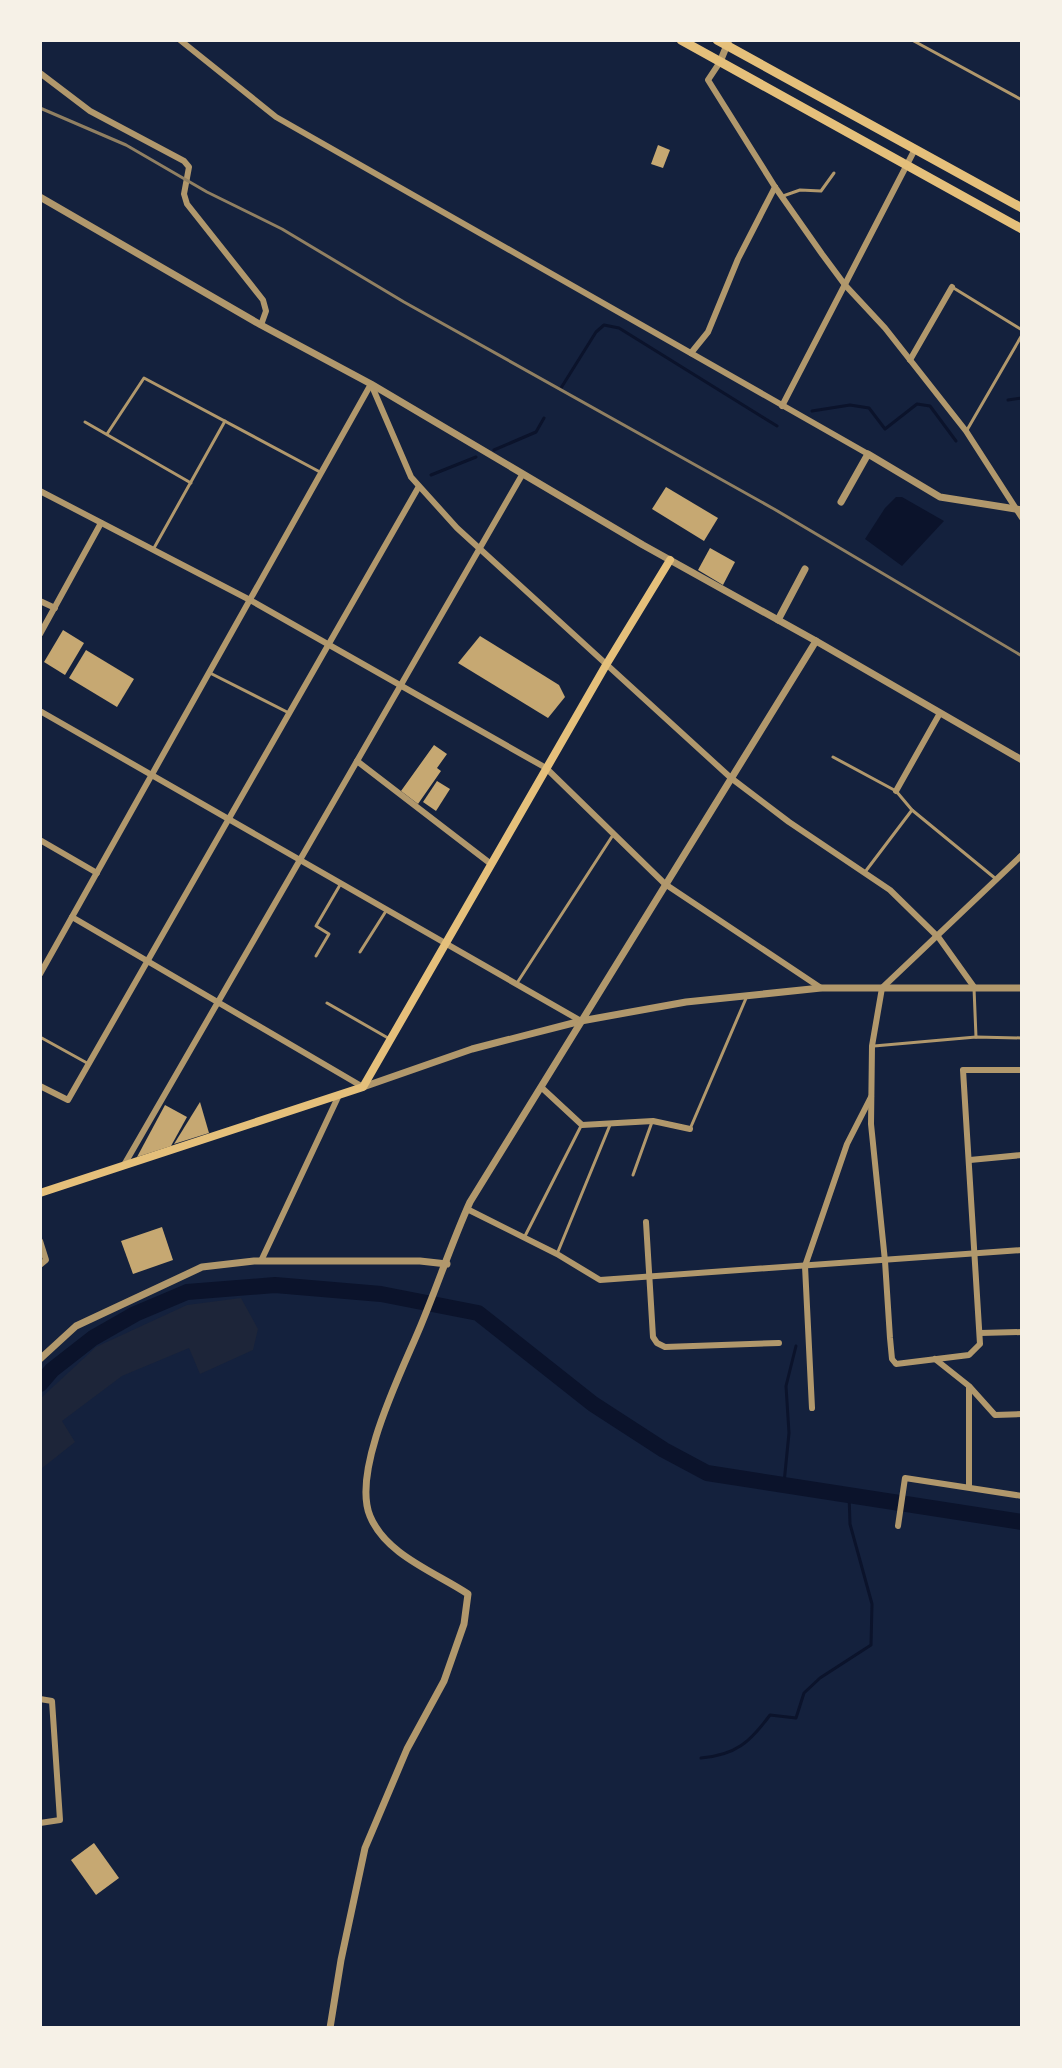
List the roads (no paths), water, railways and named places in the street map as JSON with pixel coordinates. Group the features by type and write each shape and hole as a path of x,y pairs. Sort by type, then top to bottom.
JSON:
{"main road":[{"path":"681,40 1022,229"},
{"path":"717,40 728,43 914,151 1022,208"},
{"path":"40,1193 363,1087 606,665 670,560"}],"street":[{"path":"180,40 276,117 940,497 1020,508"},
{"path":"728,43 720,62 708,80 775,187 845,285 885,328 966,431 1020,508 1022,518"},
{"path":"40,73 90,111 184,161 189,166 184,194 187,204 263,300 266,311 261,325"},
{"path":"782,406 914,151"},
{"path":"691,353 708,332 738,259 775,187"},
{"path":"40,197 261,325 371,384 522,475 1022,760"},
{"path":"910,360 952,287"},
{"path":"40,974 371,384"},
{"path":"371,384 411,477 418,488 457,528 481,547 606,665 731,778 789,822 890,890 937,936 974,987"},
{"path":"841,502 868,454"},
{"path":"124,1166 522,475"},
{"path":"40,1086 68,1100 418,488"},
{"path":"40,491 250,600 546,768 665,884 821,988"},
{"path":"40,634 101,523"},
{"path":"778,620 805,568"},
{"path":"40,601 54,609"},
{"path":"330,2028 341,1960 365,1848 407,1749 444,1681 459,1641 468,1594 393,1549 370,1516 366,1497 368,1475 386,1406 421,1326 439,1276 447,1264 468,1205 816,641"},
{"path":"40,711 581,1021"},
{"path":"896,791 940,713"},
{"path":"357,761 491,864"},
{"path":"40,840 97,873"},
{"path":"1022,855 882,988 872,1046 871,1096 890,1338 892,1359 896,1364 969,1355 980,1344 963,1070 1022,1070"},
{"path":"72,917 363,1087 472,1049 581,1021 748,994 821,988 1022,988"},
{"path":"541,1087 582,1125 653,1121 690,1129"},
{"path":"261,1261 340,1094"},
{"path":"812,1408 805,1266 848,1144 871,1096"},
{"path":"970,1160 1022,1155"},
{"path":"468,1205 600,1280 1022,1250"},
{"path":"646,1222 653,1337 657,1343 664,1347 779,1342"},
{"path":"40,1241 46,1260 40,1265"},
{"path":"40,1359 76,1326 202,1267 261,1261 420,1261 447,1264"},
{"path":"981,1333 1022,1332"},
{"path":"935,1359 969,1386 995,1415 1022,1414"},
{"path":"969,1386 969,1487"},
{"path":"898,1526 905,1478 1022,1496"},
{"path":"40,1699 52,1701 60,1820 40,1824"}],"lane":[{"path":"912,40 1022,100"},
{"path":"783,196 800,189 821,191 834,173"},
{"path":"952,287 1022,330"},
{"path":"966,431 1022,335"},
{"path":"107,434 144,378 321,473"},
{"path":"85,422 191,483"},
{"path":"153,550 225,422"},
{"path":"209,673 289,713"},
{"path":"833,757 896,791 912,810 997,879"},
{"path":"865,872 912,810"},
{"path":"516,984 614,834"},
{"path":"316,956 329,934 316,926 340,883"},
{"path":"360,952 387,910"},
{"path":"974,987 976,1037"},
{"path":"690,1129 748,994"},
{"path":"327,1003 390,1039"},
{"path":"40,1037 89,1063"},
{"path":"872,1046 976,1037 1022,1038"},
{"path":"633,1175 653,1121"},
{"path":"524,1238 582,1125"},
{"path":"557,1254 610,1125"}],"waterway":[{"path":"561,388 596,332 604,325 619,328 777,426"},
{"path":"1008,400 1022,398"},
{"path":"812,411 850,405 869,408 885,429 917,404 930,406 956,441"},
{"path":"494,450 536,432 544,418"},
{"path":"431,475 476,457"},
{"path":"40,1384 52,1370 93,1338 135,1314 187,1292 275,1285 381,1294 478,1313 593,1404 664,1450 707,1473 1022,1522"},
{"path":"784,1483 789,1433 786,1386 796,1346"},
{"path":"701,1758 724,1754 741,1746 756,1733 770,1715 796,1718 804,1693 820,1678 871,1645 872,1604 850,1524 849,1494"}],"railway":[{"path":"40,108 126,145 207,192 282,229 404,302 774,509 1022,656"}]}
